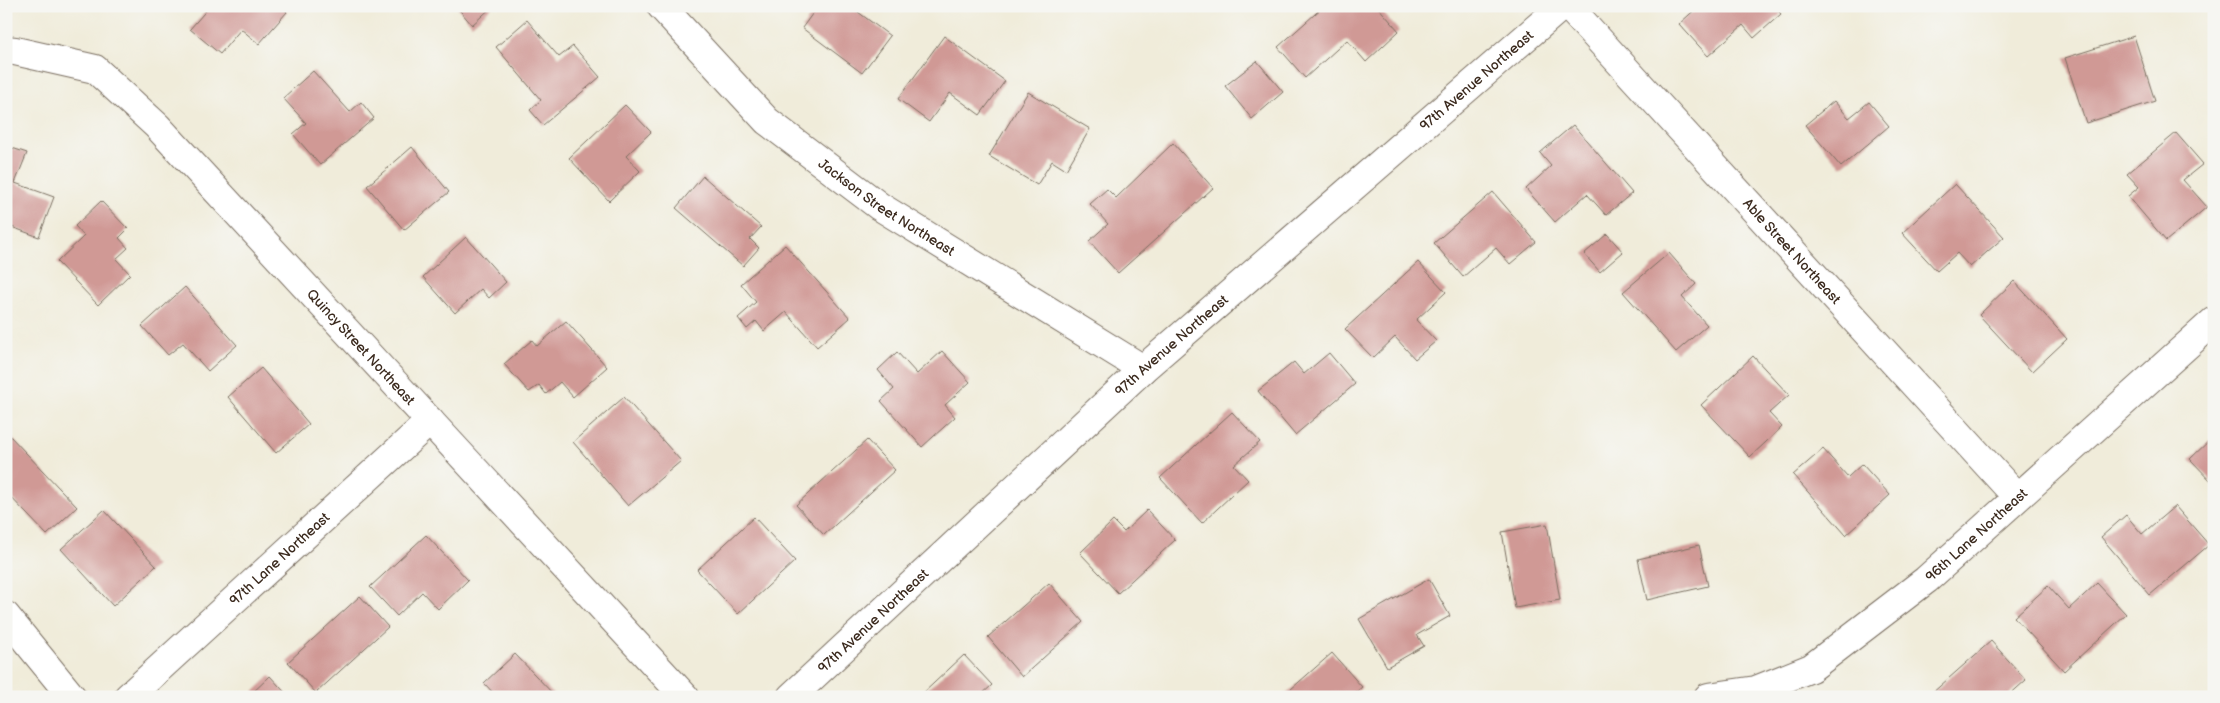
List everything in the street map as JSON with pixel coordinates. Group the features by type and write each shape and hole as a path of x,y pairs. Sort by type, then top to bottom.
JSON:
{"street":[{"name":"Jackson Street Northeast","path":"661,6 767,120 879,206 1142,369"},
{"name":"97th Avenue Northeast","path":"792,697 1142,369 1562,6"},
{"name":"Able Street Northeast","path":"1568,6 2018,497"},
{"name":"Quincy Street Northeast","path":"6,50 95,70 157,126 686,697"},
{"name":"96th Lane Northeast","path":"1708,697 1756,690 1811,668 1926,580 2214,321"},
{"name":"97th Lane Northeast","path":"128,697 430,421"},
{"path":"6,616 72,697"}],"building":[{"path":"210,6 281,6 287,12 259,44 241,29 220,54 190,29"},
{"path":"456,6 493,6 472,25"},
{"path":"818,6 850,6 890,36 862,73 802,28"},
{"path":"1324,6 1377,6 1399,31 1366,62 1347,40 1305,78 1278,47"},
{"path":"1699,6 1774,6 1781,14 1754,38 1743,25 1708,56 1679,24"},
{"path":"527,20 559,57 573,46 600,77 543,125 530,110 541,100 496,47"},
{"path":"944,36 1005,81 980,115 950,93 929,122 898,99"},
{"path":"2134,36 2155,101 2086,123 2065,58"},
{"path":"1257,61 1283,92 1252,119 1225,86"},
{"path":"313,71 350,112 361,102 374,118 320,165 293,134 306,123 283,98"},
{"path":"1028,92 1090,129 1066,170 1052,161 1037,185 989,156"},
{"path":"1834,101 1849,118 1869,102 1889,126 1841,167 1805,125"},
{"path":"625,105 651,132 626,156 640,171 609,201 569,158"},
{"path":"1573,125 1632,193 1606,215 1587,194 1555,222 1526,189 1551,166 1540,153"},
{"path":"2176,133 2203,164 2183,180 2207,207 2166,241 2128,196 2139,187 2127,174"},
{"path":"1173,143 1213,188 1118,273 1089,241 1108,224 1090,204 1107,189 1116,198"},
{"path":"6,146 27,153 15,183 54,197 39,237 6,225"},
{"path":"412,147 449,192 404,230 367,186"},
{"path":"703,176 761,227 750,239 759,248 743,266 676,208"},
{"path":"1955,184 2004,237 1970,267 1957,253 1937,271 1902,233"},
{"path":"1493,192 1536,242 1510,264 1496,248 1463,277 1434,243"},
{"path":"101,201 128,229 119,238 128,248 116,259 130,274 98,305 57,262 84,236 75,226"},
{"path":"1607,234 1623,252 1600,272 1584,254"},
{"path":"466,237 506,282 489,298 481,289 455,313 423,277"},
{"path":"785,245 850,318 817,347 786,312 764,331 756,321 747,329 738,318 756,302 741,284"},
{"path":"1669,253 1696,284 1682,297 1707,325 1676,352 1623,292"},
{"path":"1418,262 1446,292 1416,320 1436,341 1415,359 1395,337 1373,358 1345,329"},
{"path":"2014,281 2067,339 2032,372 1979,315"},
{"path":"185,287 237,345 208,371 183,343 168,355 142,326"},
{"path":"566,321 607,367 573,397 560,382 546,394 539,385 529,392 504,364 532,340 537,346"},
{"path":"942,351 970,382 945,405 955,417 922,447 881,401 894,389 878,370 897,352 917,374"},
{"path":"1329,353 1355,384 1295,435 1258,391 1294,362 1304,374"},
{"path":"1753,356 1789,395 1769,413 1782,427 1750,457 1701,405"},
{"path":"261,368 309,424 276,453 228,397"},
{"path":"624,397 681,461 628,506 573,442"},
{"path":"1232,412 1260,442 1234,465 1248,480 1202,523 1160,478"},
{"path":"9,435 77,507 47,535 6,492 6,438"},
{"path":"2214,436 2214,484 2190,459"},
{"path":"867,440 895,470 824,535 796,505"},
{"path":"1823,449 1848,477 1862,464 1890,495 1846,535 1793,475"},
{"path":"2175,506 2209,545 2150,595 2101,537 2126,515 2142,534"},
{"path":"104,510 156,566 113,606 61,549"},
{"path":"1147,510 1175,540 1118,593 1080,553 1113,521 1124,532"},
{"path":"754,517 795,561 738,614 697,570"},
{"path":"1547,524 1560,600 1515,608 1502,532"},
{"path":"426,535 468,580 438,609 422,592 397,616 370,587"},
{"path":"1699,545 1708,586 1647,600 1638,559"},
{"path":"1429,579 1450,616 1417,635 1424,646 1387,667 1359,619"},
{"path":"1049,583 1083,622 1022,677 988,637"},
{"path":"2097,583 2126,614 2064,671 2014,617 2048,586 2069,609"},
{"path":"360,596 388,627 316,693 288,662"},
{"path":"1991,641 2026,680 2007,697 1934,697 1931,694"},
{"path":"1332,653 1362,687 1350,697 1282,697"},
{"path":"515,654 556,697 497,697 484,683"},
{"path":"964,655 992,685 979,697 919,697"},
{"path":"270,676 289,697 248,697"}]}
